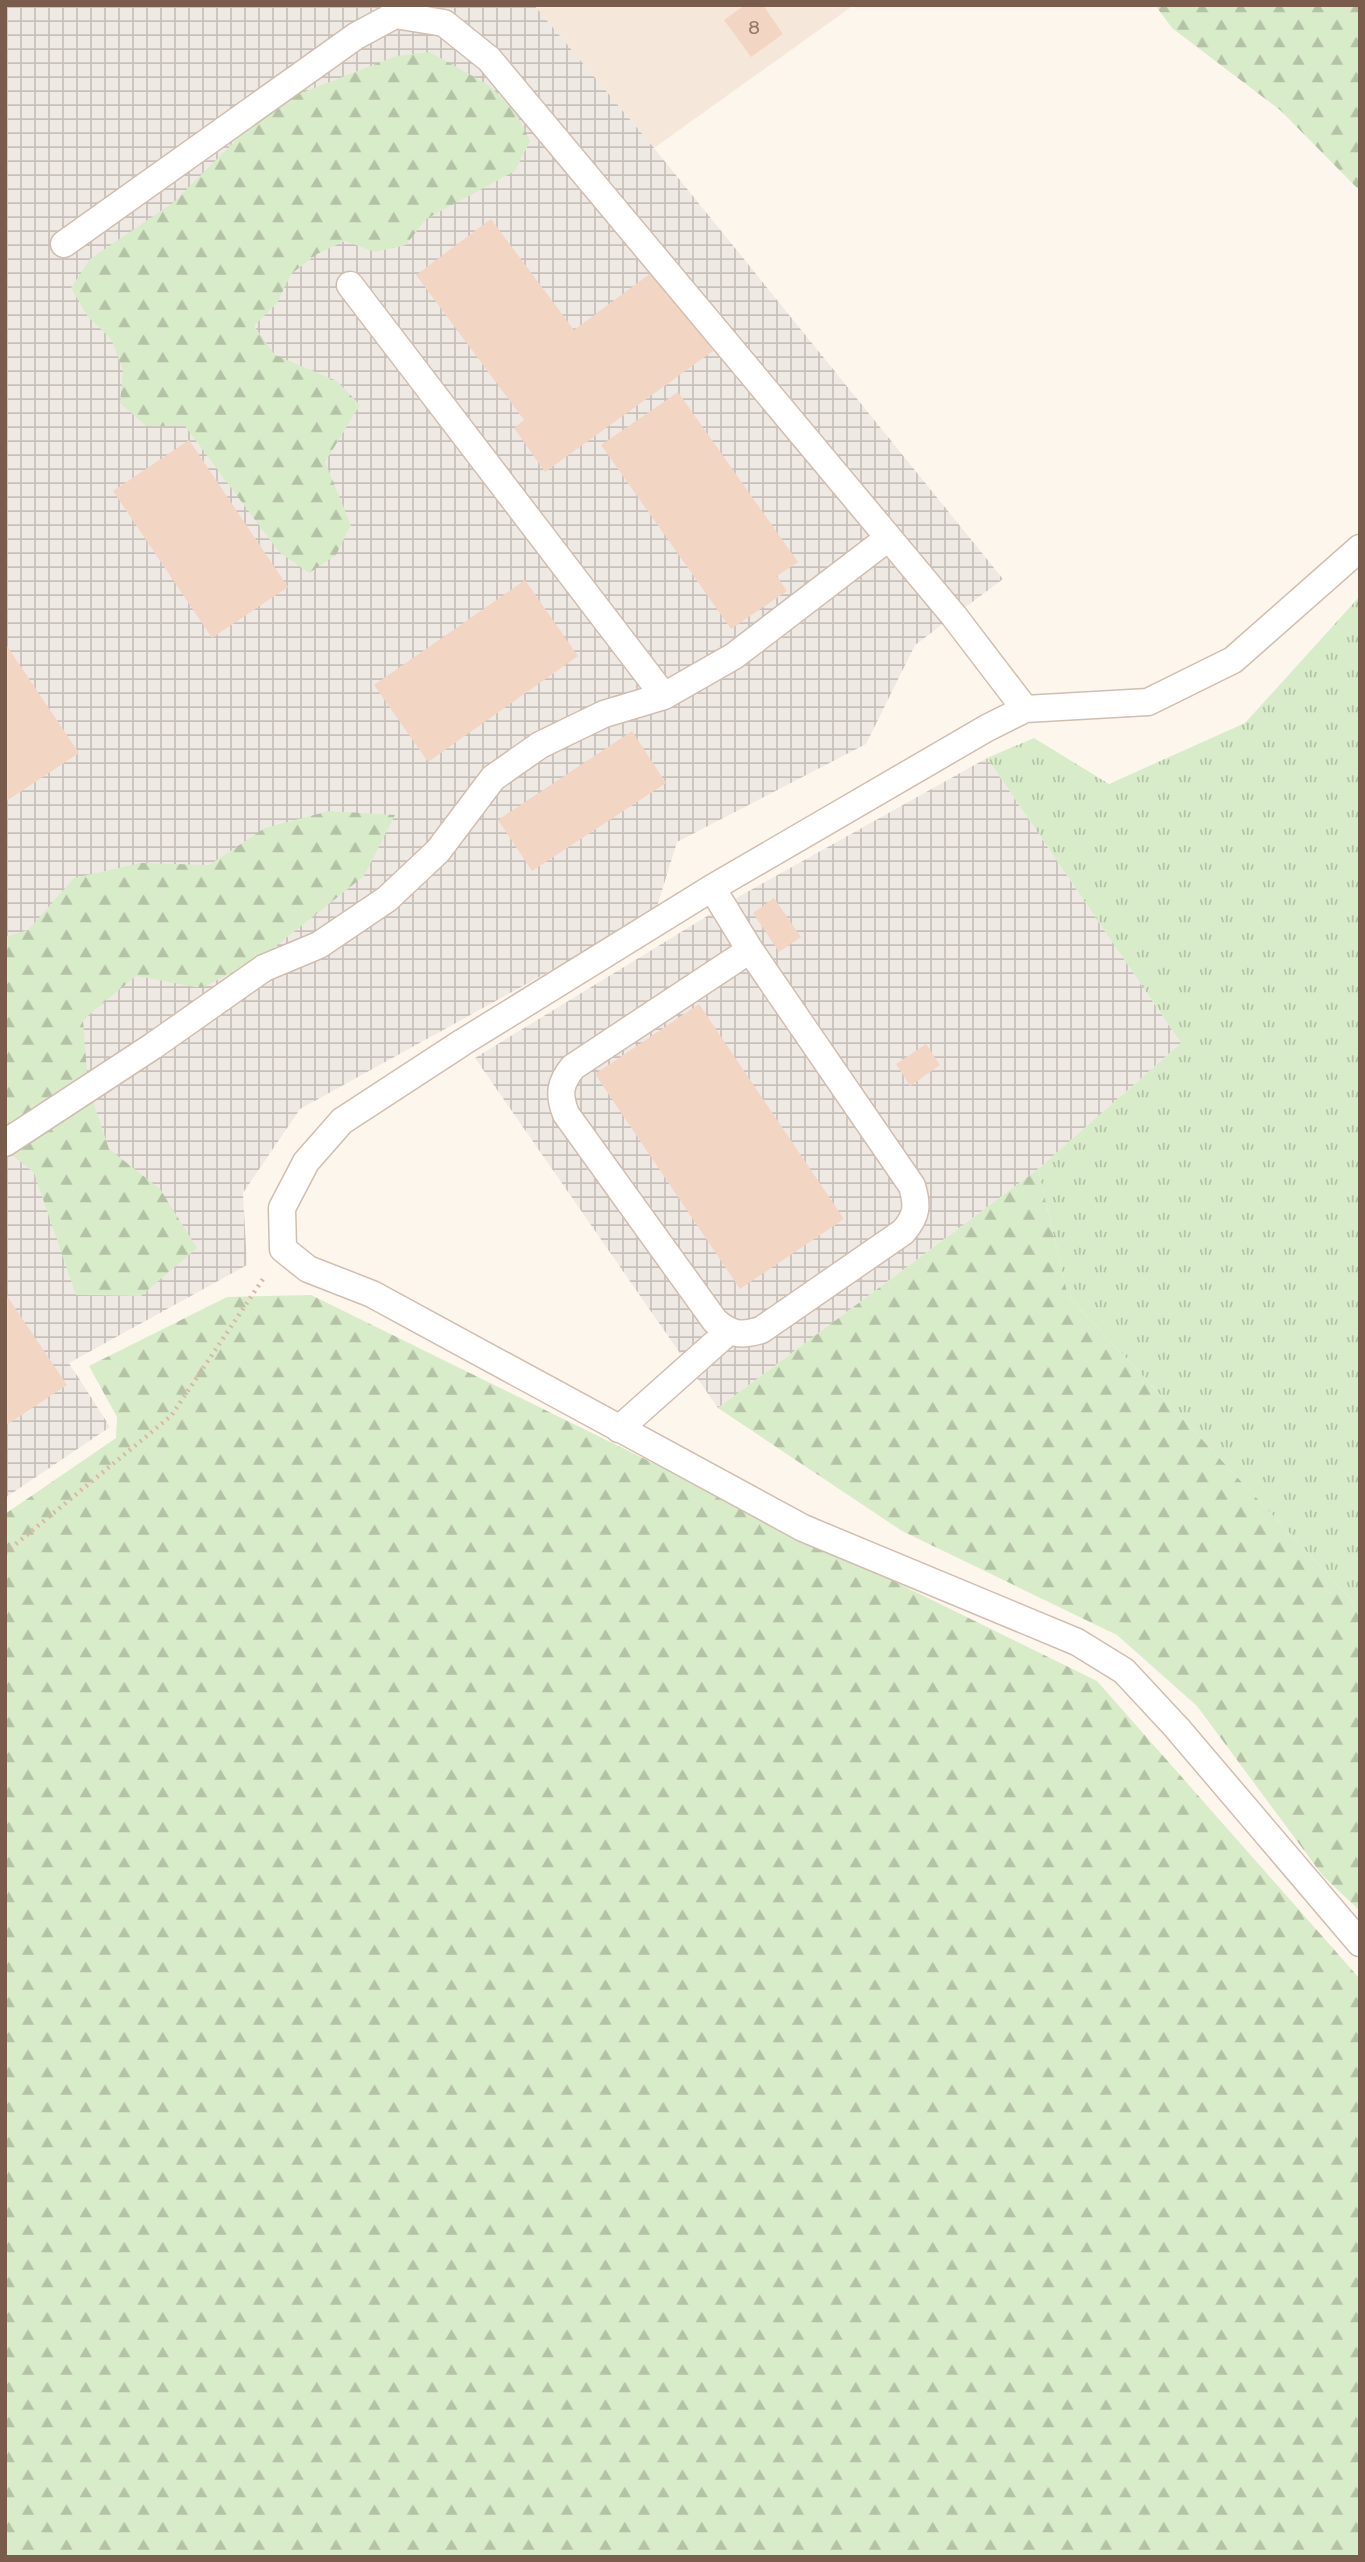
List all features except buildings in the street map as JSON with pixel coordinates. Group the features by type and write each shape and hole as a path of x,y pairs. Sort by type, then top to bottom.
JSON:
{"lane":[{"path":"64,244 356,36 395,15 444,23 489,59 954,616 1025,709"},
{"path":"350,285 664,696"},
{"path":"5,1143 153,1046 264,968 319,945 387,899 438,851 493,778 540,745 604,714 664,696 734,656 887,539"},
{"path":"1360,548 1233,660 1148,702 1025,709 712,888 463,1041 342,1121 306,1162 282,1208 283,1249 308,1269 372,1294 803,1528 1077,1642 1124,1671 1177,1728 1360,1943"},
{"path":"712,888 750,950 912,1186 917,1203 914,1219 903,1232 761,1330 745,1335 728,1332 715,1321 566,1114 560,1097 562,1080 573,1068 750,950"},
{"path":"619,1429 728,1332"}],"path":[{"path":"5,1553 171,1416 283,1249"}],"shaded area":[{"path":"5,5 534,5 654,148 1003,579 915,645 866,744 677,842 655,913 300,1109 243,1193 247,1265 69,1363 110,1427 5,1498"},
{"path":"534,5 854,5 654,148"},
{"path":"987,758 1181,1043 1038,1169 718,1408 475,1058 740,896"}],"green space":[{"path":"1155,5 1360,5 1360,191 1280,110 1172,28"},
{"path":"430,52 490,86 515,111 530,141 515,171 426,219 406,245 375,252 345,241 317,254 291,274 277,303 254,326 275,355 337,381 360,405 325,462 351,525 336,555 309,573 279,552 185,426 146,426 120,403 123,370 111,339 88,317 71,288 90,259 174,202 247,129 299,94 396,56"},
{"path":"1360,596 1360,1618 1348,1596 1068,1296 1038,1169 1181,1043 987,758 1034,738 1109,784 1245,723"},
{"path":"329,811 395,815 364,876 261,958 201,988 136,976 83,1020 88,1086 109,1149 160,1189 197,1248 141,1296 76,1295 34,1173 5,1149 5,937 28,930 74,878 141,863 209,865 265,828"},
{"path":"1038,1169 1068,1296 1348,1596 1360,1618 1360,1911 1323,1876 1197,1706 1117,1635 902,1531 718,1408"},
{"path":"311,1295 1097,1681 1360,1979 1360,2557 5,2557 5,1514 116,1438 117,1417 89,1366 227,1297"}]}
